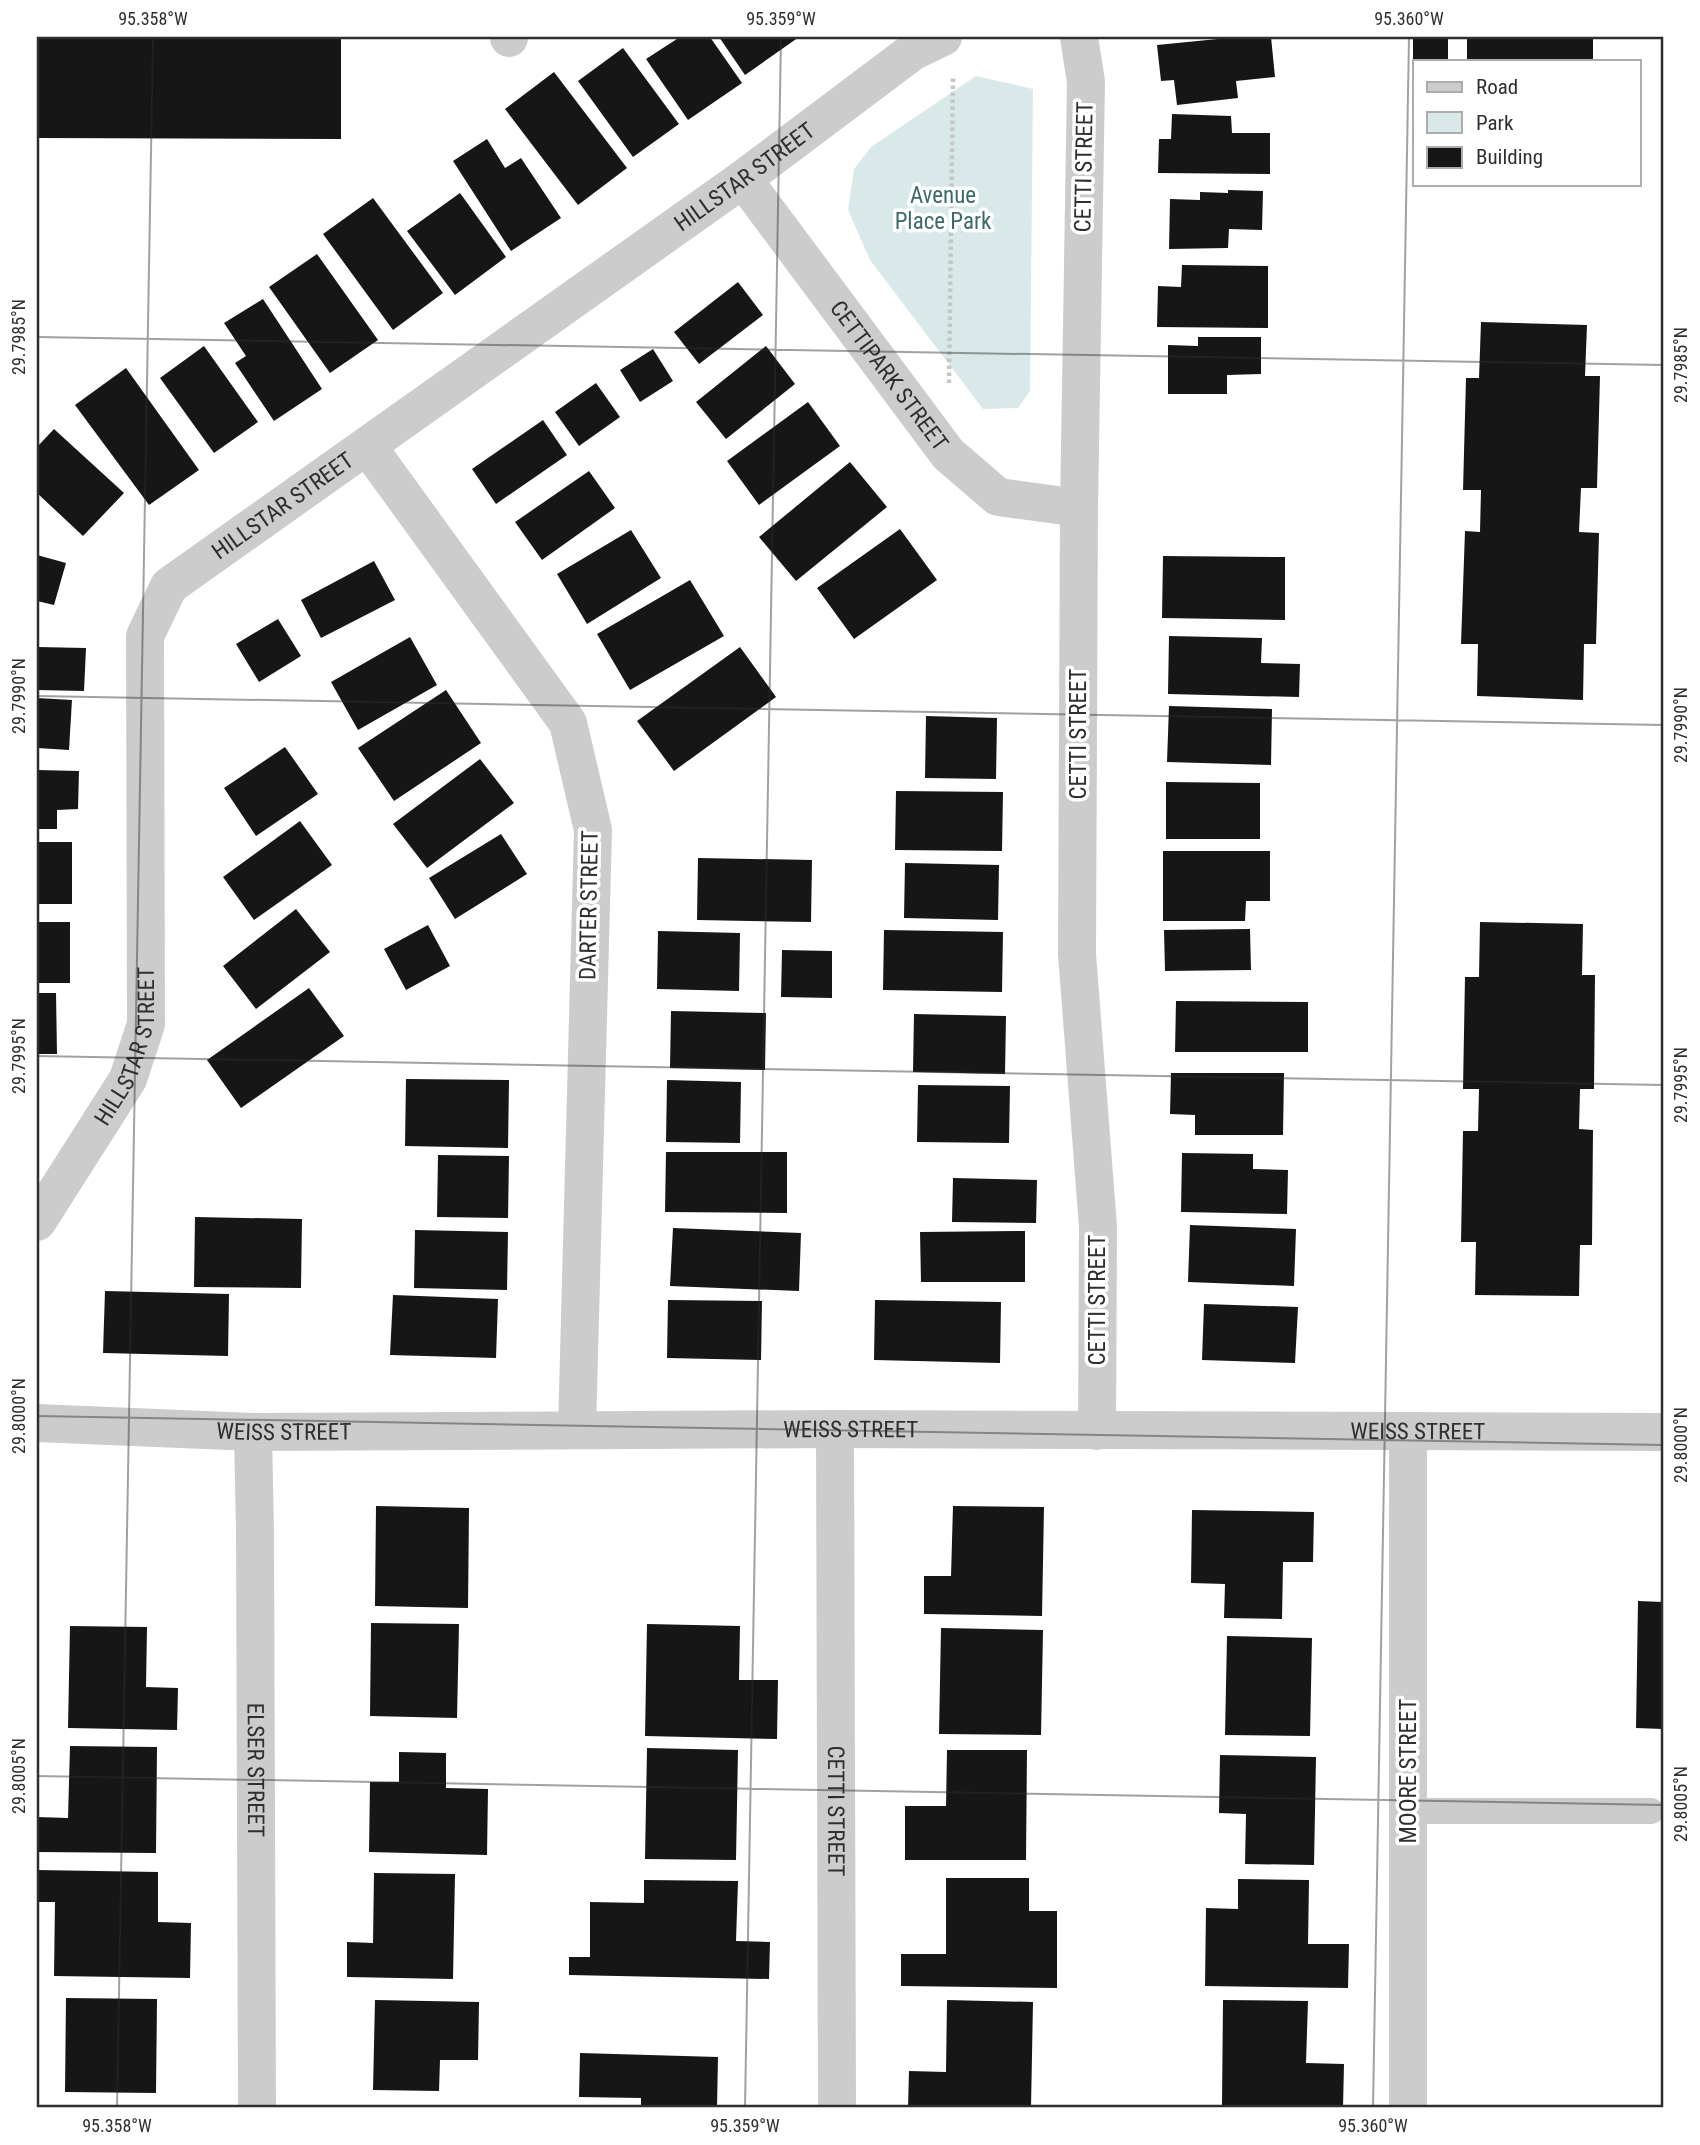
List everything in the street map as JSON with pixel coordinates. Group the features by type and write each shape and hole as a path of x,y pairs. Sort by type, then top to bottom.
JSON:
{"street":[{"name":"CETTI STREET","path":"1079,37 1086,82 1079,508 1077,954 1098,1227 1097,1431"},
{"name":"HILLSTAR STREET","path":"37,1222 128,1079 146,1024 145,636 169,586 743,179 912,52 948,53"},
{"name":"CETTIPARK STREET","path":"743,179 948,454 998,496 1079,508"},
{"name":"DARTER STREET","path":"368,447 568,723 593,830 577,1430"},
{"name":"WEISS STREET","path":"37,1423 253,1432 835,1429 1663,1432"},
{"name":"CETTI STREET","path":"835,1429 837,2108"},
{"name":"ELSER STREET","path":"253,1432 256,1530 257,2108"},
{"name":"MOORE STREET","path":"1408,1433 1408,2108"}],"lane":[{"path":"1408,1811 1651,1811"}],"path":[{"path":"948,53 949,386"}],"green space":[{"name":"Avenue Place Park","path":"976,76 1033,89 1030,391 1018,408 983,409 870,260 848,210 854,169 871,147"}],"building":[{"path":"37,37 341,37 341,139 37,138"},
{"path":"680,37 710,37 742,83 688,120 646,59"},
{"path":"719,37 799,37 745,75"},
{"path":"1238,37 1271,37 1275,77 1236,81 1238,98 1177,105 1174,80 1161,81 1157,45"},
{"path":"1413,37 1448,37 1448,60 1413,60"},
{"path":"1467,37 1593,37 1593,60 1467,60"},
{"path":"623,48 679,124 633,157 578,81"},
{"path":"554,72 627,168 578,205 505,109"},
{"path":"1172,114 1231,116 1232,133 1270,133 1270,174 1158,173 1159,139 1171,139"},
{"path":"487,139 505,168 521,158 561,218 511,251 453,161"},
{"path":"1228,190 1263,191 1262,230 1229,229 1228,248 1169,249 1170,199 1200,200 1200,192 1228,193"},
{"path":"460,193 506,257 455,295 407,231"},
{"path":"373,198 443,293 393,330 323,234"},
{"path":"317,254 378,340 330,373 269,287"},
{"path":"1182,265 1268,266 1268,328 1157,327 1158,286 1181,287"},
{"path":"738,282 763,315 699,364 674,332"},
{"path":"263,299 322,389 274,421 235,363 246,356 224,323"},
{"path":"1481,322 1587,325 1585,376 1600,376 1597,488 1581,488 1579,532 1599,533 1596,644 1584,644 1583,700 1477,696 1478,644 1461,644 1465,531 1480,532 1481,490 1463,490 1466,378 1479,378"},
{"path":"1198,337 1261,337 1261,374 1227,375 1227,394 1168,394 1168,345 1198,346"},
{"path":"204,346 258,422 214,453 160,378"},
{"path":"766,346 795,384 726,439 696,402"},
{"path":"653,349 673,381 640,402 620,370"},
{"path":"126,368 199,470 149,505 75,405"},
{"path":"596,383 620,417 579,446 555,412"},
{"path":"808,402 840,446 759,505 727,461"},
{"path":"543,420 567,455 496,504 472,469"},
{"path":"54,429 124,493 83,536 37,493 37,447"},
{"path":"850,462 887,507 796,581 759,537"},
{"path":"589,471 615,508 542,560 515,522"},
{"path":"900,529 937,580 854,639 817,588"},
{"path":"631,530 661,578 587,624 557,574"},
{"path":"37,555 66,563 54,605 37,601"},
{"path":"1163,556 1285,557 1285,620 1162,618"},
{"path":"374,561 395,600 321,638 301,600"},
{"path":"690,580 724,636 630,690 597,634"},
{"path":"278,619 301,656 259,682 236,644"},
{"path":"1169,636 1262,638 1261,663 1300,664 1299,697 1168,694"},
{"path":"410,637 437,685 358,730 331,682"},
{"path":"37,647 86,648 84,691 37,690"},
{"path":"740,647 776,697 674,771 637,721"},
{"path":"446,690 481,743 394,801 358,748"},
{"path":"37,698 72,700 69,750 37,748"},
{"path":"1169,706 1272,709 1271,765 1167,762"},
{"path":"926,716 997,718 996,779 925,778"},
{"path":"285,747 318,794 256,836 224,788"},
{"path":"480,759 514,803 427,868 393,824"},
{"path":"37,770 79,771 78,809 57,810 57,829 37,829"},
{"path":"1166,782 1260,783 1260,839 1166,839"},
{"path":"896,791 1003,792 1002,851 895,850"},
{"path":"300,821 332,865 254,920 223,877"},
{"path":"501,834 527,874 455,919 429,878"},
{"path":"37,842 72,842 72,904 37,904"},
{"path":"1163,851 1270,851 1270,901 1246,901 1245,921 1163,921"},
{"path":"698,858 812,860 811,922 697,920"},
{"path":"905,863 999,865 998,920 904,918"},
{"path":"296,909 330,952 256,1009 223,966"},
{"path":"37,922 70,922 70,983 37,983"},
{"path":"1480,922 1583,924 1582,975 1595,975 1594,1089 1580,1089 1579,1129 1593,1130 1592,1245 1580,1245 1579,1296 1475,1295 1476,1242 1461,1242 1463,1131 1478,1131 1479,1089 1463,1089 1465,977 1479,977"},
{"path":"428,925 450,966 406,990 384,949"},
{"path":"1250,929 1251,970 1165,971 1164,930"},
{"path":"884,930 1003,932 1002,992 883,990"},
{"path":"658,931 740,933 739,991 657,989"},
{"path":"782,950 832,951 832,998 781,997"},
{"path":"309,988 344,1036 241,1108 207,1060"},
{"path":"37,993 56,993 57,1054 37,1054"},
{"path":"1176,1001 1308,1002 1308,1052 1175,1052"},
{"path":"671,1011 766,1013 765,1070 670,1068"},
{"path":"914,1014 1006,1016 1005,1074 913,1072"},
{"path":"1171,1073 1284,1073 1283,1135 1195,1135 1195,1115 1170,1114"},
{"path":"406,1079 509,1080 508,1148 405,1146"},
{"path":"667,1080 741,1082 740,1143 666,1142"},
{"path":"918,1085 1010,1086 1009,1143 917,1142"},
{"path":"666,1152 787,1152 787,1213 665,1212"},
{"path":"1182,1153 1253,1154 1253,1169 1288,1170 1287,1214 1181,1212"},
{"path":"438,1155 509,1156 508,1218 437,1217"},
{"path":"953,1178 1037,1180 1036,1223 952,1222"},
{"path":"195,1217 302,1219 301,1288 194,1287"},
{"path":"1190,1225 1296,1229 1294,1286 1188,1282"},
{"path":"673,1228 801,1233 799,1291 670,1286"},
{"path":"415,1230 508,1232 507,1290 414,1288"},
{"path":"1025,1231 1025,1282 921,1282 920,1232"},
{"path":"105,1291 229,1294 228,1356 103,1353"},
{"path":"393,1295 498,1299 496,1358 390,1355"},
{"path":"668,1300 762,1301 761,1360 667,1358"},
{"path":"875,1300 1001,1302 1000,1363 874,1360"},
{"path":"1204,1304 1298,1307 1295,1363 1202,1360"},
{"path":"376,1506 469,1508 468,1608 375,1606"},
{"path":"953,1506 1044,1507 1042,1616 924,1614 924,1576 951,1576"},
{"path":"1192,1510 1314,1512 1313,1562 1283,1562 1282,1619 1224,1618 1225,1584 1191,1583"},
{"path":"1638,1601 1663,1602 1663,1729 1636,1728"},
{"path":"371,1623 459,1624 457,1718 370,1716"},
{"path":"647,1624 740,1626 739,1680 778,1680 777,1739 645,1736"},
{"path":"70,1626 147,1627 146,1687 178,1688 177,1730 68,1728"},
{"path":"941,1628 1043,1630 1041,1735 939,1734"},
{"path":"1227,1636 1312,1638 1310,1736 1225,1735"},
{"path":"70,1746 157,1747 156,1853 37,1852 37,1817 68,1818"},
{"path":"647,1748 738,1750 736,1860 645,1859"},
{"path":"947,1750 1027,1750 1026,1860 905,1860 905,1806 946,1806"},
{"path":"399,1752 446,1753 446,1788 488,1789 487,1855 369,1852 370,1782 399,1782"},
{"path":"1220,1755 1316,1757 1314,1865 1245,1864 1246,1814 1219,1813"},
{"path":"37,1870 158,1872 158,1922 191,1923 190,1978 54,1976 55,1902 37,1902"},
{"path":"374,1873 455,1874 453,1979 347,1977 347,1942 373,1943"},
{"path":"946,1878 1029,1878 1029,1911 1057,1911 1057,1988 901,1986 901,1954 946,1954"},
{"path":"1238,1879 1309,1880 1308,1944 1349,1944 1348,1988 1205,1986 1206,1908 1238,1909"},
{"path":"644,1880 738,1881 736,1941 770,1942 769,1979 569,1975 569,1957 590,1957 590,1902 644,1903"},
{"path":"66,1998 157,1999 156,2093 65,2092"},
{"path":"375,2000 479,2002 478,2060 440,2060 439,2091 373,2090"},
{"path":"947,2000 1033,2002 1031,2108 908,2108 909,2071 946,2072"},
{"path":"1223,2000 1308,2001 1306,2063 1344,2064 1343,2107 1222,2105"},
{"path":"580,2053 718,2057 717,2108 641,2108 641,2098 579,2097"}]}
